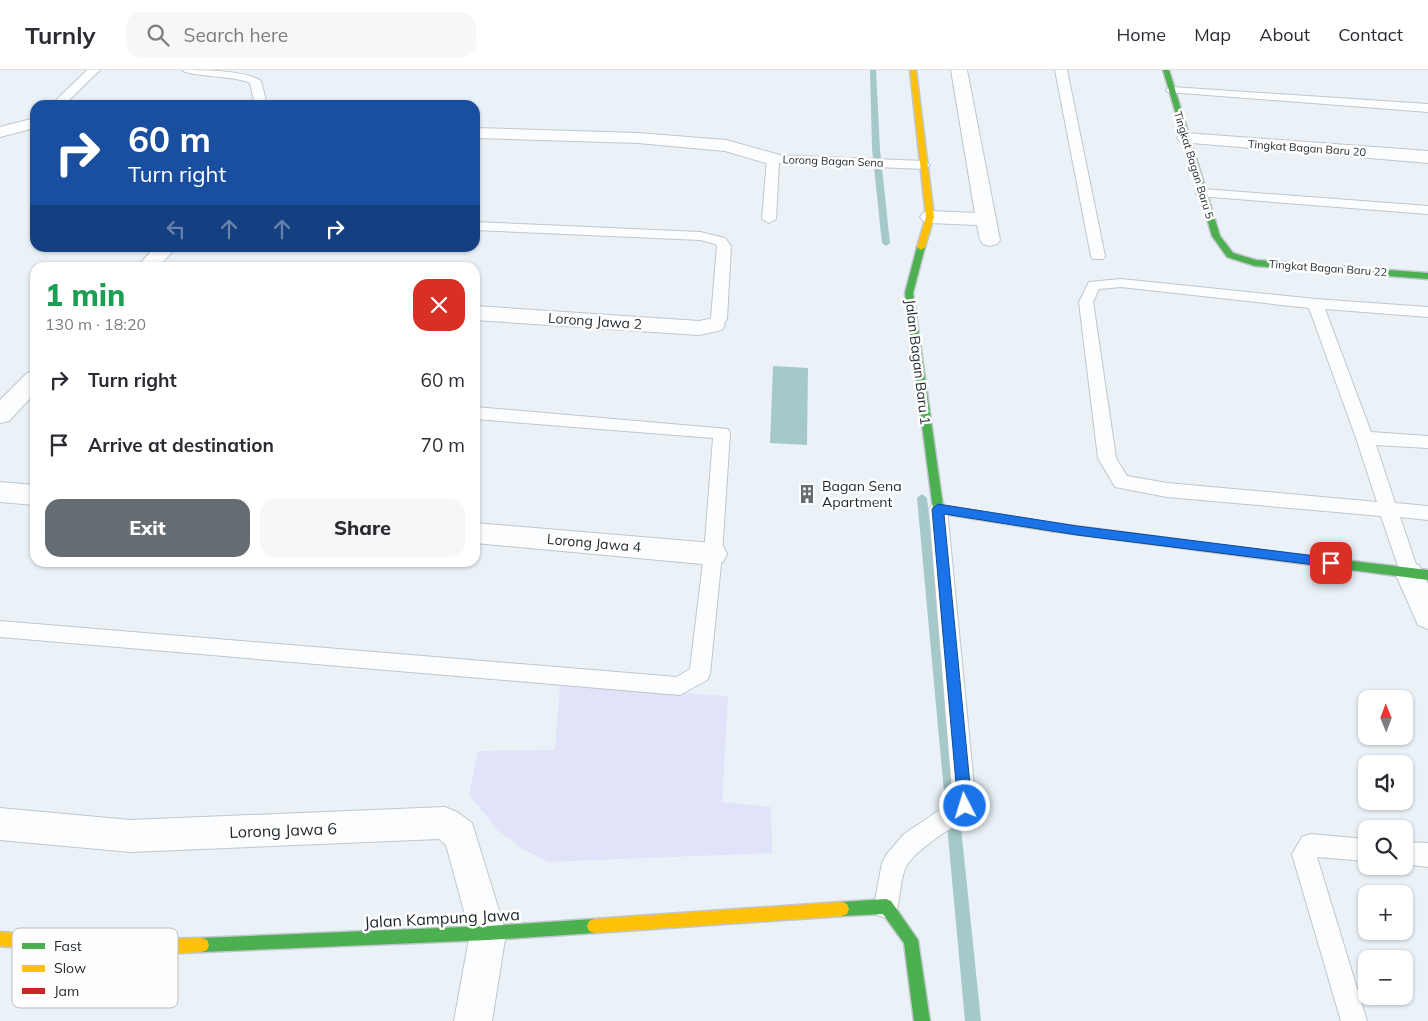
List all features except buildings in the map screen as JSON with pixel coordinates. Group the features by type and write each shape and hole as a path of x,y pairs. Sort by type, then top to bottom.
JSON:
{"street":[{"name":"Jalan Bagan Baru 1","path":"913,70 930,217 915,264 909,293 938,509"},
{"path":"959,70 990,240"},
{"name":"Tingkat Bagan Baru 5","path":"1166,70 1216,236 1230,256"},
{"path":"0,132 30,124"},
{"path":"480,133 638,138 726,146 773,158"},
{"name":"Tingkat Bagan Baru 20","path":"1186,138 1428,157"},
{"path":"930,217 986,219"},
{"path":"152,262 161,252"},
{"name":"Tingkat Bagan Baru 22","path":"1230,256 1255,263 1428,276"},
{"name":"Lorong Jawa 2","path":"480,313 699,328 714,325"},
{"path":"0,415 30,384"},
{"path":"0,492 30,495"},
{"path":"938,509 992,516 1077,531 1419,574 1428,617"},
{"name":"Lorong Jawa 4","path":"480,533 713,554"},
{"name":"Lorong Jawa 6","path":"0,824 130,836 445,823 460,835 488,933"},
{"path":"886,906 911,940 922,1021"},
{"name":"Jalan Kampung Jawa","path":"178,946 488,933 886,906"},
{"path":"473,1021 488,933"}],"lane":[{"path":"62,100 94,70"},
{"path":"188,70 239,74 248,77 255,81 260,100"},
{"path":"1061,70 1098,256"},
{"path":"1172,90 1428,108"},
{"name":"Lorong Bagan Sena","path":"769,219 773,158 924,165"},
{"path":"1203,193 1428,210"},
{"path":"480,226 700,236 720,241 724,246 723,264 719,319 714,325"},
{"path":"1428,312 1315,304 1121,284 1094,285 1086,302 1106,458 1121,482 1167,490 1428,513"},
{"path":"1315,304 1365,438 1389,509 1419,574"},
{"path":"0,629 680,686 700,674 713,554 722,433 480,413"},
{"path":"1365,438 1428,442"},
{"path":"886,906 894,863 912,842 965,806 938,509"},
{"path":"1354,1021 1304,854 1310,845 1358,849"},
{"path":"1413,854 1428,855"}],"shaded area":[{"path":"773,366 808,368 807,445 770,443"},
{"path":"560,685 728,696 722,802 771,807 772,853 548,862 523,849 497,830 469,794 478,751 555,750"}],"waterway":[{"path":"873,70 876,149 886,243"},
{"path":"922,498 973,1021"}],"traffic: fast":[{"path":"1166,70 1216,236 1230,255 1255,263 1428,276"},
{"path":"921,247 909,293 938,509 1051,527"},
{"path":"1250,553 1428,575"},
{"path":"842,909 886,906 911,940 922,1021"},
{"path":"202,945 488,933 594,926"}],"traffic: slow":[{"path":"913,70 930,217 921,247"},
{"path":"594,926 842,909"},
{"path":"0,939 12,940"},
{"path":"178,946 202,945"}],"traffic: jam":[{"path":"1051,527 1250,553"}],"place":[{"name":"Bagan Sena Apartment","path":"807,494"}],"route":[{"path":"965,806 938,509 992,516 1077,531 1331,563"}]}
